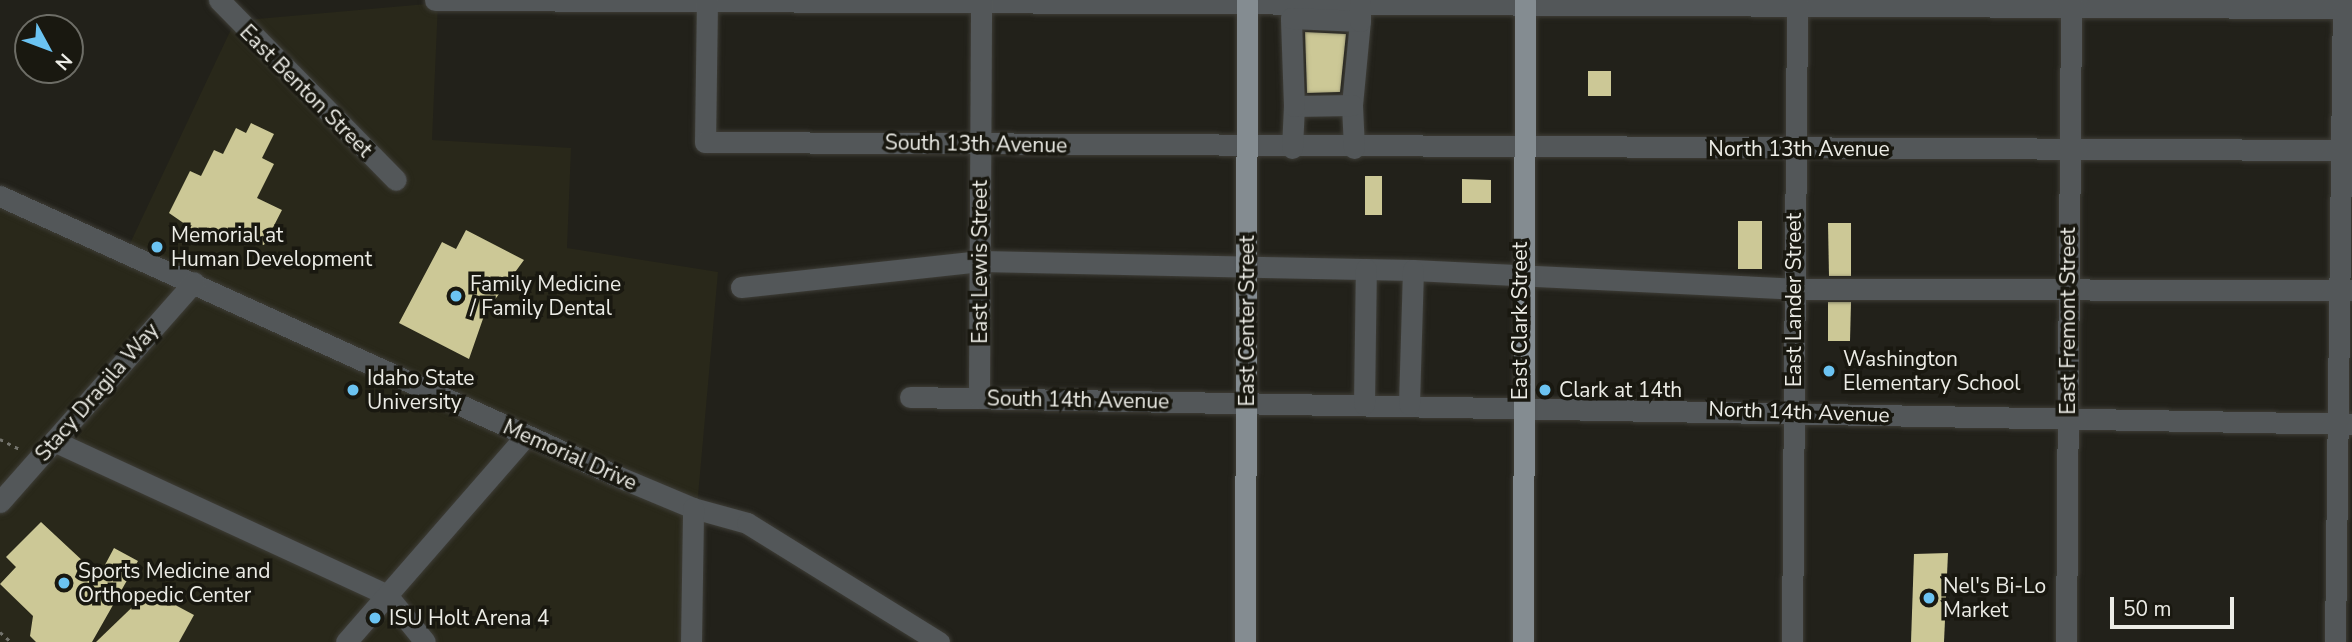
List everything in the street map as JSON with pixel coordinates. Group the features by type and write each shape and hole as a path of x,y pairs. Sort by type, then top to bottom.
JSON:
{"main road":[{"name":"East Center Street","path":"1245,642 1247,1"},
{"name":"East Clark Street","path":"1523,642 1520,274 1525,148 1525,2"}],"street":[{"name":"East Benton Street","path":"219,0 396,180"},
{"path":"435,1 1247,1 1360,12"},
{"name":"South 13th Avenue","path":"706,1 705,142 1247,148"},
{"name":"East Lewis Street","path":"979,398 981,1"},
{"path":"1292,148 1294,106 1291,19 1525,2 2346,5 2345,424 2335,642"},
{"name":"East Lander Street","path":"1792,642 1797,2"},
{"name":"East Fremont Street","path":"2066,642 2071,3"},
{"path":"1354,148 1353,105 1360,12"},
{"path":"1294,106 1353,105"},
{"name":"North 13th Avenue","path":"1247,148 2346,150"},
{"name":"Memorial Drive","path":"0,196 194,282 526,436 692,508 747,523 799,550 939,642"},
{"path":"741,287 981,261 1413,270 1795,289 2346,290"},
{"path":"1364,404 1366,269"},
{"path":"1409,404 1413,270"},
{"name":"Stacy Dragila Way","path":"0,502 194,282"},
{"name":"South 14th Avenue","path":"910,397 1247,405"},
{"name":"North 14th Avenue","path":"1247,405 1409,404 1794,410 2068,423 2345,424"},
{"path":"346,642 526,436"},
{"path":"54,440 387,595 425,642"},
{"path":"691,642 692,508"}],"path":[{"path":"0,439 24,451"},
{"path":"0,632 11,642"}],"shaded area":[{"name":"Idaho State University","path":"438,3 432,140 571,148 567,248 718,272 685,642 0,642 0,196 126,252 235,21"}],"building":[{"path":"1305,32 1346,34 1340,92 1307,93"},
{"path":"1588,71 1611,71 1611,96 1588,96"},
{"path":"251,123 274,134 262,158 274,164 257,198 282,210 264,245 213,230 208,240 169,213 190,171 201,176 214,150 223,154 236,128 246,133"},
{"path":"1365,176 1382,176 1382,215 1365,215"},
{"path":"1462,179 1491,180 1491,203 1462,203"},
{"path":"1738,221 1762,221 1762,269 1738,269"},
{"path":"1828,223 1851,223 1851,276 1829,276"},
{"name":"Family Medicine / Family Dental","path":"466,230 524,260 485,313 469,359 399,323 442,242 456,249"},
{"path":"1828,302 1851,302 1850,341 1828,341"},
{"name":"Sports Medicine and Orthopedic Center","path":"41,522 99,576 114,548 138,561 92,642 36,642 30,636 33,616 0,584 16,567 6,557"},
{"name":"Nel's Bi-Lo Market","path":"1948,553 1944,642 1911,642 1914,554"},
{"path":"149,591 194,615 179,642 96,642"}],"place":[{"name":"Memorial at Human Development","path":"157,247"},
{"name":"Family Medicine / Family Dental","path":"456,296"},
{"name":"Washington Elementary School","path":"1829,371"},
{"name":"Idaho State University","path":"353,390"},
{"name":"Clark at 14th","path":"1545,390"},
{"name":"Sports Medicine and Orthopedic Center","path":"64,583"},
{"name":"Nel's Bi-Lo Market","path":"1929,598"},
{"name":"ISU Holt Arena 4","path":"375,618"}]}
